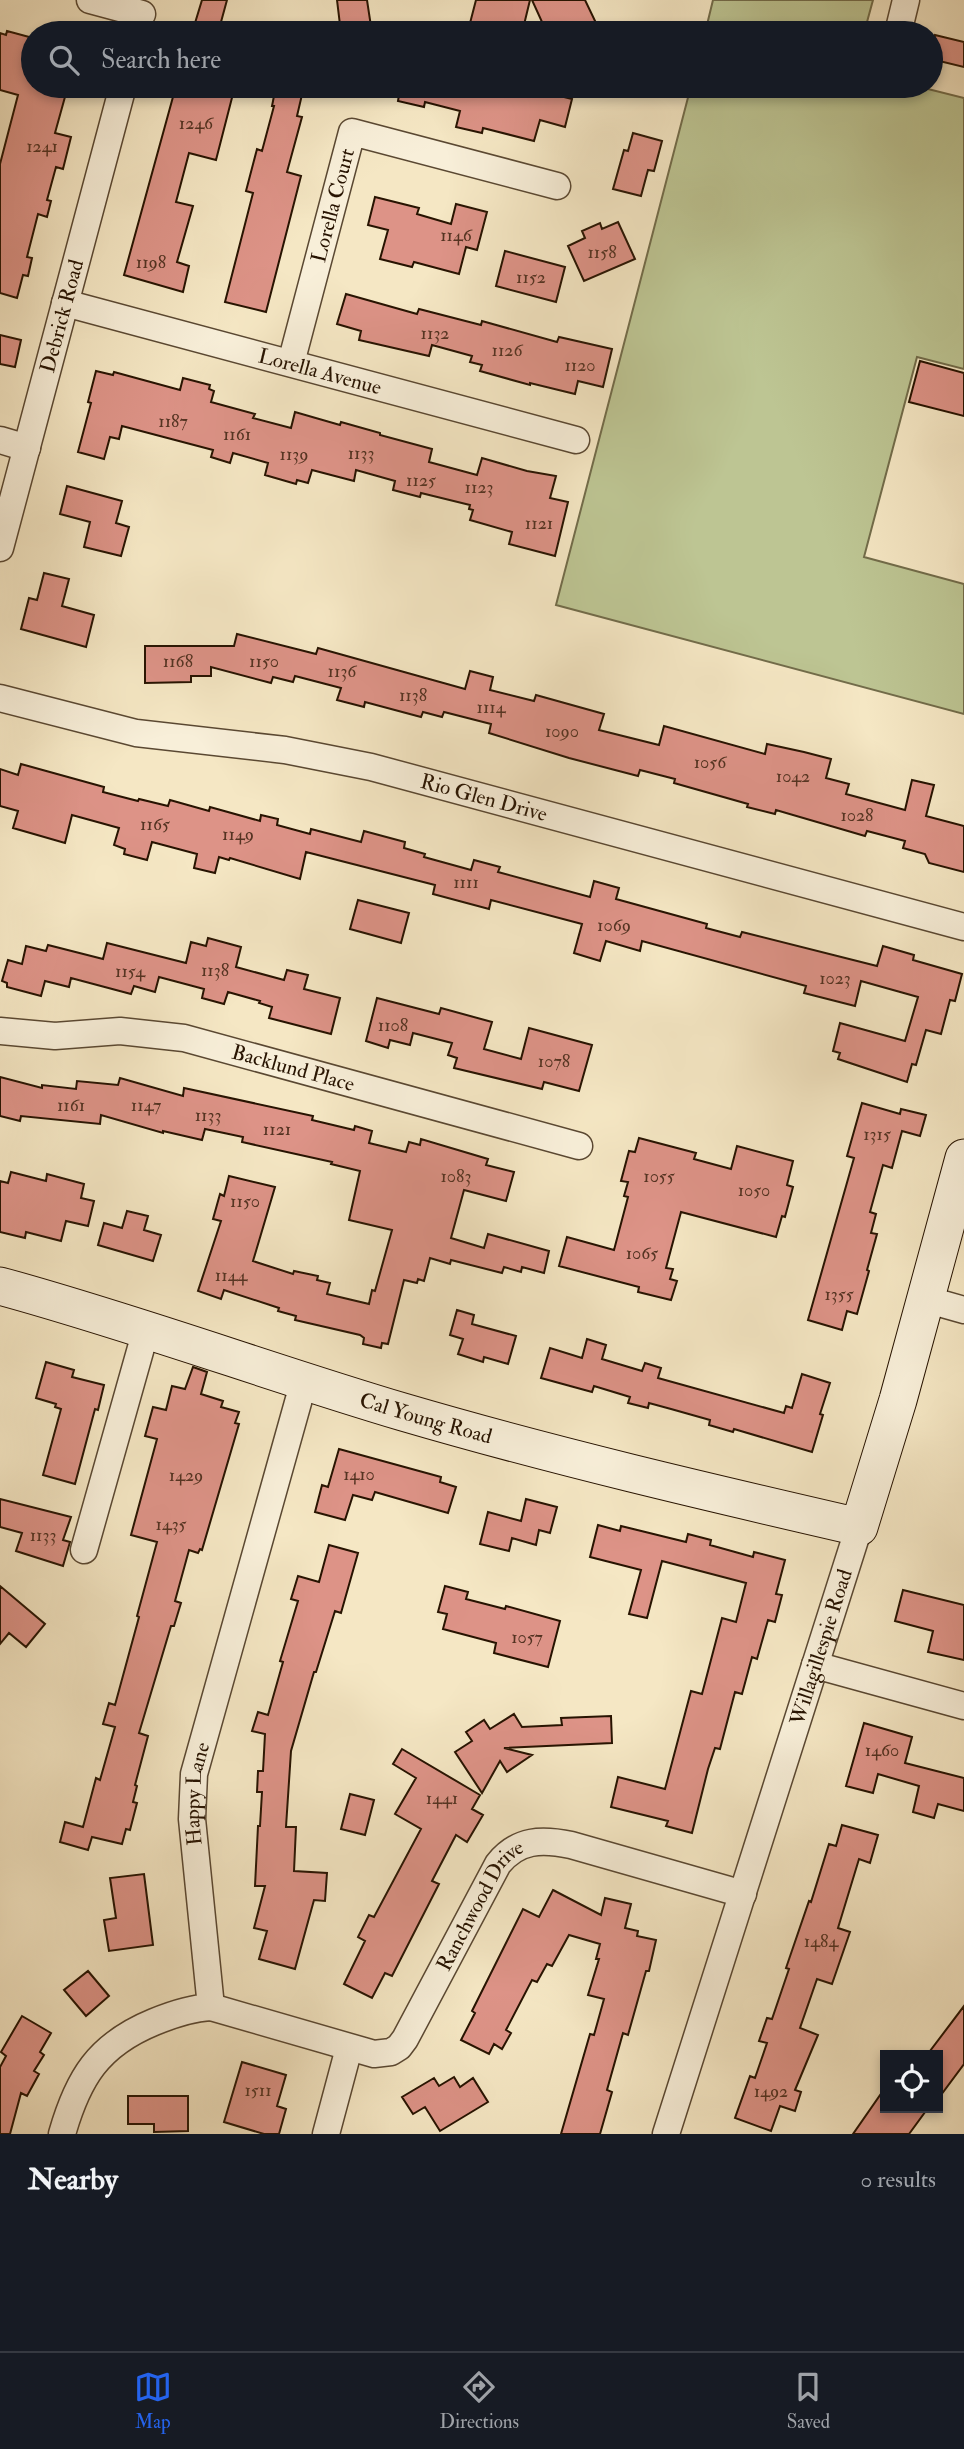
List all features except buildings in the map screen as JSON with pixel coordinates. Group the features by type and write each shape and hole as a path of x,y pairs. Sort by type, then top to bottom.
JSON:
{"main road":[{"name":"Willagillespie Road","path":"859,1527 898,1400 964,1158"},
{"name":"Cal Young Road","path":"0,1286 402,1412 726,1497 859,1527"}],"street":[{"path":"90,0 141,16"},
{"path":"901,21 906,0"},
{"name":"Debrick Road","path":"0,548 120,98"},
{"name":"Lorella Court","path":"291,363 352,132 558,186"},
{"name":"Lorella Avenue","path":"65,303 576,440"},
{"path":"0,440 27,447"},
{"name":"Rio Glen Drive","path":"0,698 136,733 285,750 384,770 964,927"},
{"name":"Backlund Place","path":"0,1031 55,1036 120,1031 184,1038 579,1146"},
{"path":"925,1299 964,1310"},
{"path":"84,1550 146,1330"},
{"name":"Happy Lane","path":"211,2007 192,1819 193,1779 304,1381"},
{"name":"Willagillespie Road","path":"666,2134 859,1527"},
{"path":"815,1665 964,1706"},
{"name":"Ranchwood Drive","path":"211,2007 349,2048 383,2054 399,2047 492,1875 506,1855 516,1847 542,1841 571,1845 743,1894"},
{"path":"62,2134 77,2090 103,2053 130,2033 149,2024 195,2009 211,2007"},
{"path":"326,2134 349,2048"}],"green space":[{"path":"713,0 873,0 867,21 708,21"},
{"path":"943,93 964,98 964,369 917,357 864,557 964,584 964,714 556,605 688,98 943,98"}]}
